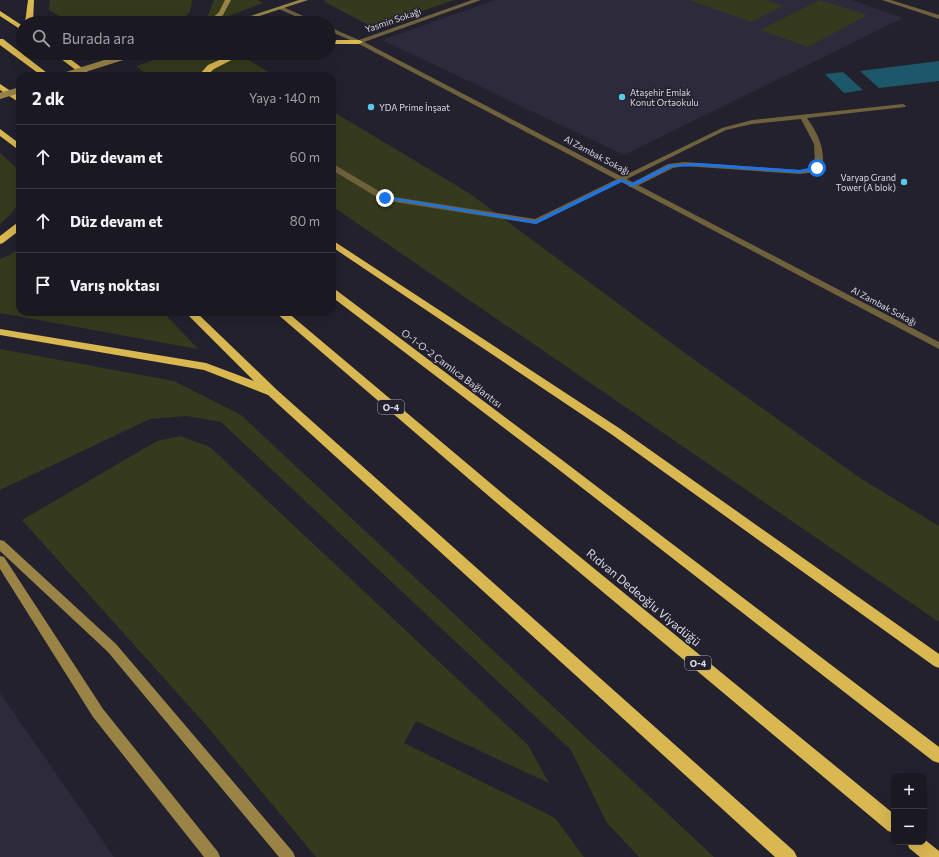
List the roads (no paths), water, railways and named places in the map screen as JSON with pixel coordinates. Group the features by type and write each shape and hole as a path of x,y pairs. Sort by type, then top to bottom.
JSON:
{"highway":[{"path":"30,16 31,0"},
{"path":"0,13 16,24"},
{"path":"0,41 16,53"},
{"path":"336,42 358,42"},
{"path":"26,60 42,72"},
{"path":"67,60 83,72"},
{"path":"206,72 211,67 226,60"},
{"path":"0,86 16,98"},
{"path":"0,132 16,145"},
{"path":"0,241 16,228"},
{"path":"336,246 615,431 939,662"},
{"name":"O-1-O-2 Çamlıca Bağlantısı","path":"336,295 558,463 939,756"},
{"path":"194,316 273,393 788,857"},
{"name":"Rıdvan Dedeoğlu Viyadüğü","path":"285,316 503,501 891,823"},
{"path":"0,332 206,367 273,393"},
{"path":"919,845 933,857"}],"main road":[{"path":"219,16 224,10 228,0"},
{"path":"255,16 304,0"},
{"path":"76,72 114,60"},
{"path":"0,96 16,91"},
{"path":"0,544 112,648 288,857"},
{"path":"0,560 98,713 213,857"}],"street":[{"name":"Yasmin Sokağı","path":"358,42 478,0"},
{"path":"885,0 939,17"},
{"path":"281,8 300,16"},
{"name":"Al Zambak Sokağı","path":"336,32 358,42 939,346"},
{"path":"336,169 385,198 536,222 724,128 752,122 903,106"},
{"path":"632,185 671,166 699,165 800,172 812,170 819,165 820,149 817,138 803,117"},
{"path":"684,149 684,156 693,163 699,165"}],"water":[{"path":"939,61 939,81 879,88 860,71"},
{"path":"843,72 863,90 844,93 825,74"}],"place":[{"name":"Ataşehir Emlak Konut Ortaokulu","path":"622,97"},
{"name":"YDA Prime İnşaat","path":"371,107"},
{"name":"Varyap Grand Tower (A blok)","path":"904,182"}]}
